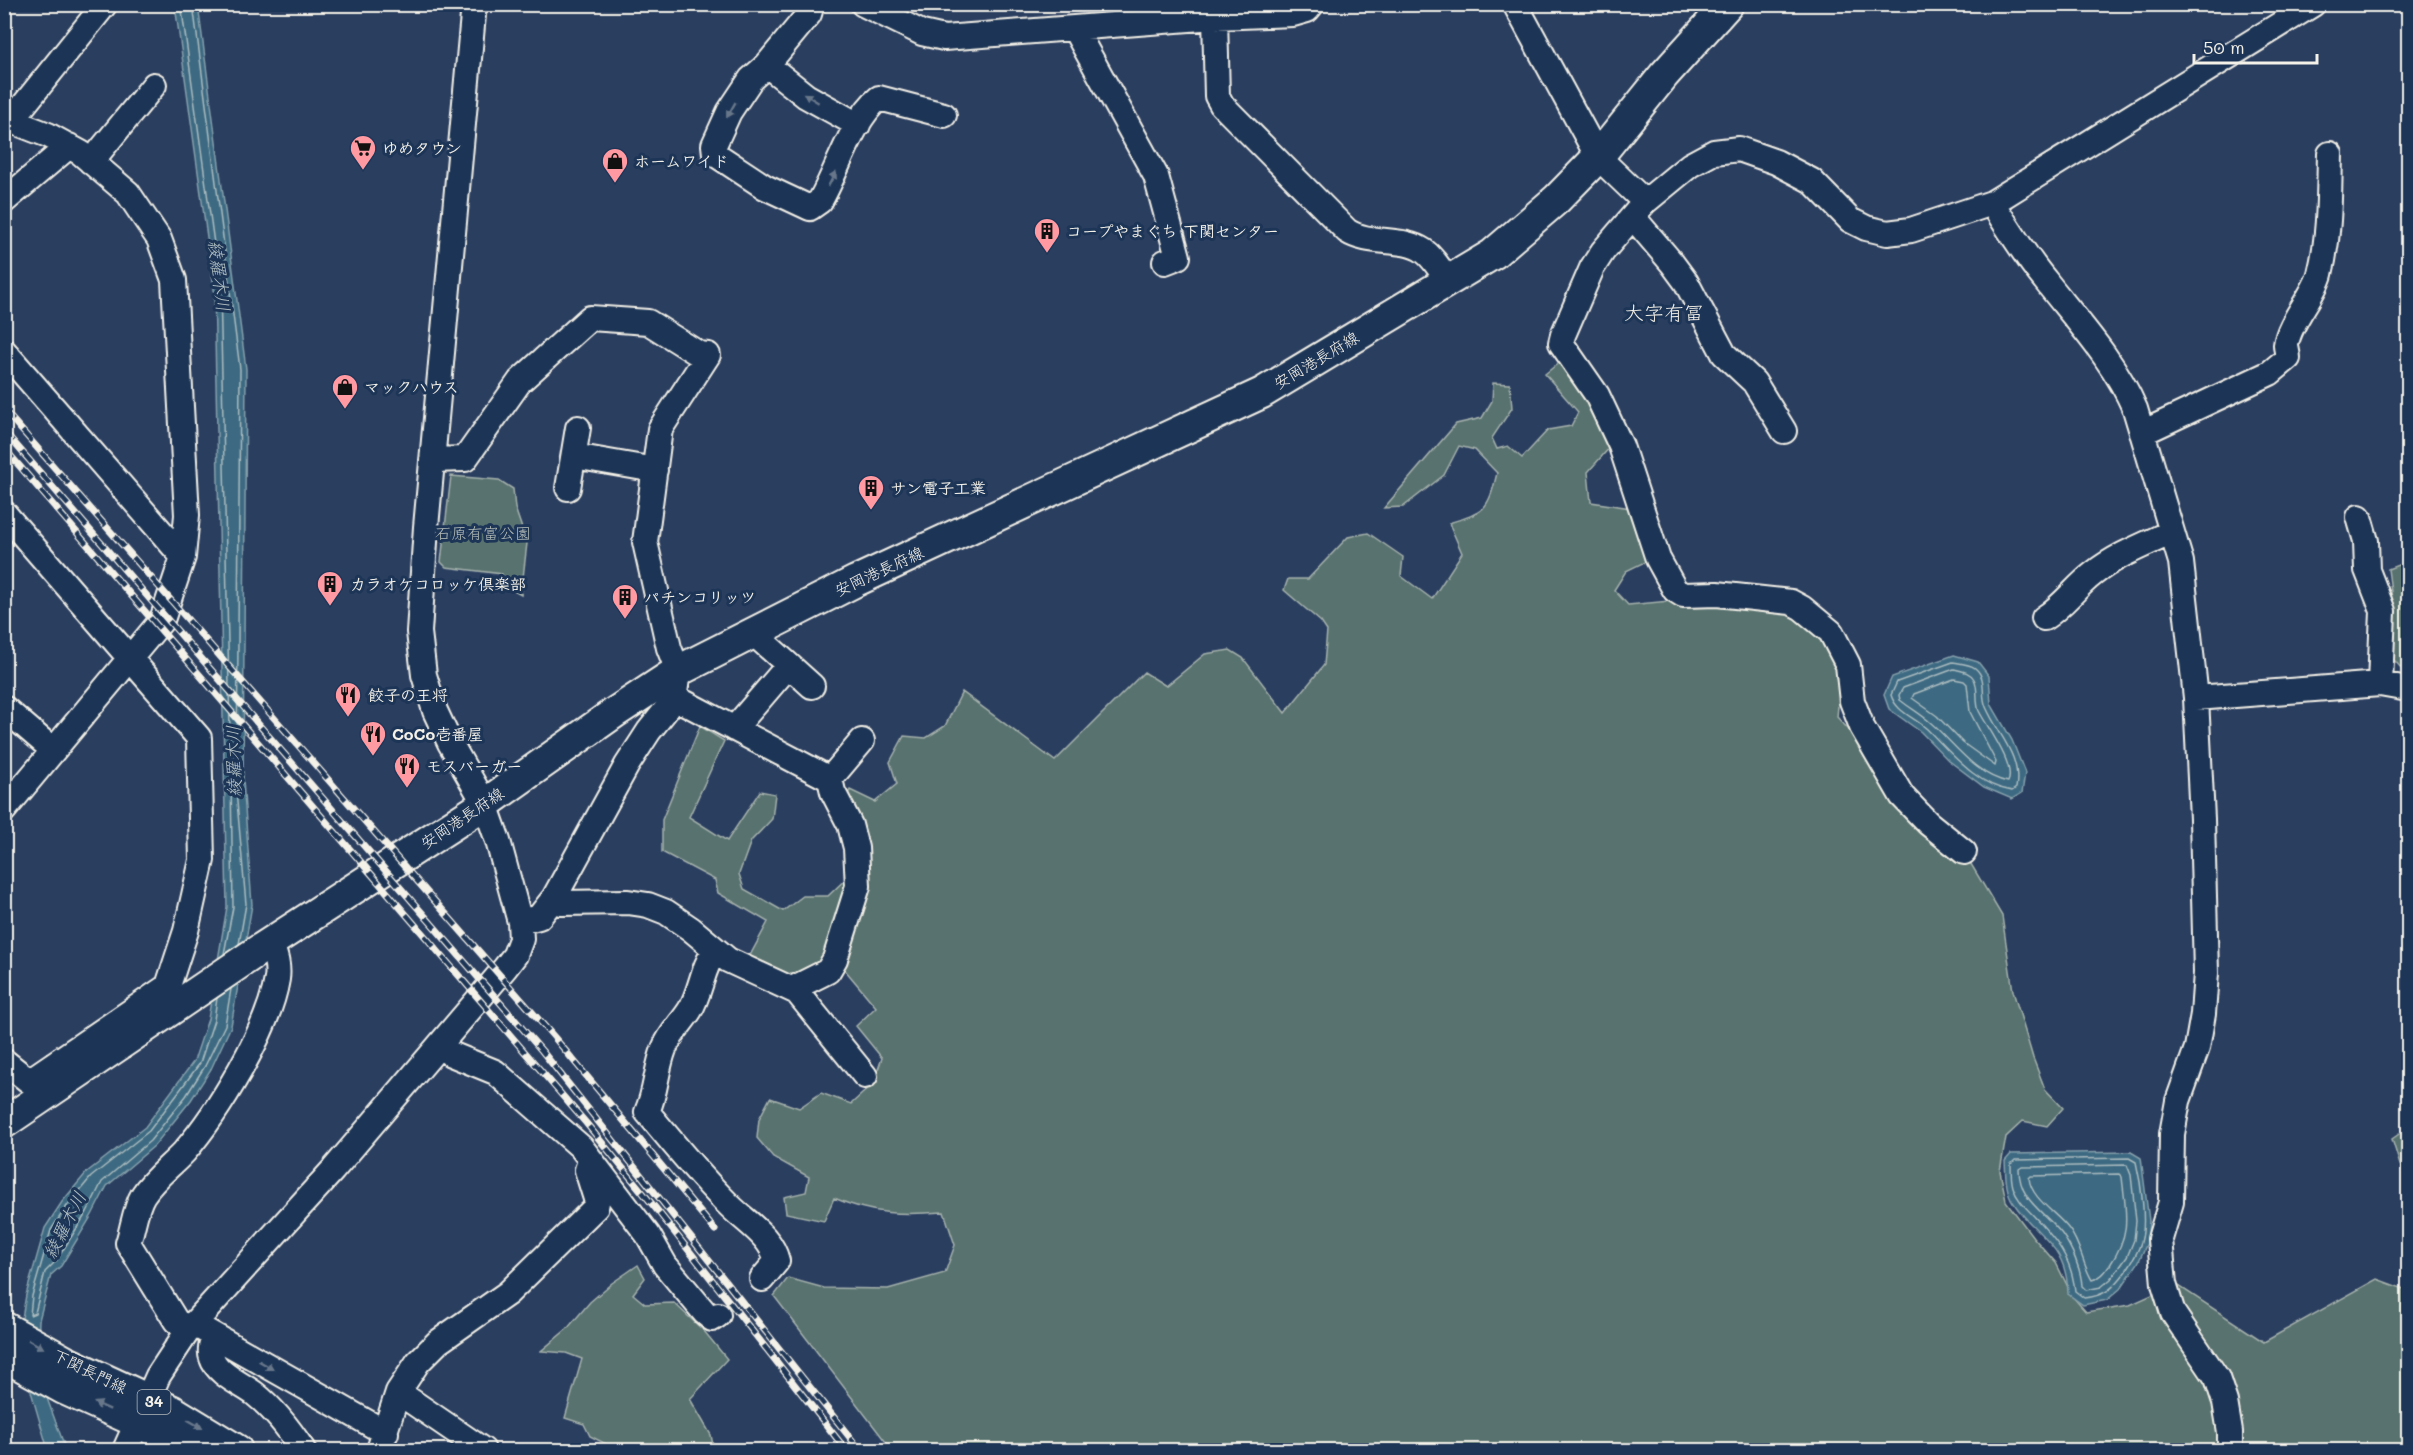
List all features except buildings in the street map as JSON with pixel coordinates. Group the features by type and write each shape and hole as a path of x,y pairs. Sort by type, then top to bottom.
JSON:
{"main road":[{"name":"安岡港長府線","path":"4,1123 267,946 485,804 614,713 676,684 752,632 856,581 1262,393 1502,246 1557,200 1598,157 1671,66 1728,4"},
{"name":"下関長門線","path":"4,1327 65,1375"},
{"name":"下関長門線","path":"4,1356 65,1375 142,1410 213,1434 237,1450"},
{"name":"下関長門線","path":"142,1410 192,1450"}],"street":[{"path":"4,810 162,620 183,557 187,515 178,324 174,280 159,239 128,193 91,162 69,146 48,135 8,119 105,4"},
{"path":"125,1450 159,1377 515,955 521,939 520,922 498,841 485,804 440,722 424,675 419,632 432,459 474,4"},
{"path":"812,4 809,14 767,65 751,79 729,111 714,145 714,154 765,187 810,208 820,201 858,125 872,104 879,98 944,115"},
{"path":"863,4 893,11 922,33 944,38 1215,17 1293,14 1307,10 1312,4"},
{"path":"1515,4 1598,157 1639,210 1697,301 1724,354 1754,382 1784,431"},
{"path":"1964,852 1928,823 1902,796 1862,727 1852,701 1848,665 1831,632 1791,602 1717,594 1683,595 1675,590 1658,559 1620,446 1611,426 1589,382 1561,343 1592,268 1603,251 1639,210 1690,165 1714,152 1739,149 1776,162 1812,181 1850,220 1866,228 1887,233 1911,230 1992,203 2313,4"},
{"path":"1215,17 1217,96 1222,105 1347,231 1356,237 1415,247 1425,252 1448,281"},
{"path":"1074,28 1156,176 1178,257 1165,262"},
{"path":"767,65 806,96 858,125"},
{"path":"91,162 154,85"},
{"path":"4,201 69,146"},
{"path":"2142,433 2270,373 2288,358 2286,344 2296,319 2319,278 2325,252 2328,234 2330,154"},
{"path":"1992,203 2043,278 2101,350 2125,385 2181,562 2196,698 2206,974 2197,1048 2178,1101 2172,1134 2171,1202 2160,1239 2164,1284 2173,1313 2217,1378 2226,1402 2230,1450"},
{"path":"432,459 465,459 520,381 590,318 648,322 699,354 708,355 660,429 645,542 676,684 734,729 830,778"},
{"path":"4,351 183,557"},
{"path":"568,488 578,428"},
{"path":"574,456 655,470"},
{"path":"4,513 199,738 202,860 186,931 168,986 29,1081 4,1061"},
{"path":"2359,517 2366,541 2367,570 2383,611 2380,684"},
{"path":"2044,618 2054,612 2072,591 2116,557 2172,532"},
{"path":"752,632 812,687"},
{"path":"734,729 788,666"},
{"path":"520,922 539,917 554,898 627,765 676,684"},
{"path":"2196,698 2380,684 2409,689"},
{"path":"4,708 53,750"},
{"path":"830,778 862,741"},
{"path":"792,989 828,971 835,959 858,886 859,874 853,837 847,818 833,792 830,778"},
{"path":"554,898 561,903 588,904 612,901 648,905 666,912 691,929 728,960 792,989 804,999 865,1076"},
{"path":"267,946 277,962 277,979 267,1011 247,1056 226,1094 200,1132 142,1196 128,1243 176,1321 199,1329 382,1442 398,1392 418,1362 438,1342 508,1293 596,1207 597,1202 587,1170 591,1159"},
{"path":"715,950 690,1010 664,1049 654,1096 647,1112 729,1206 761,1234 774,1251 777,1261 762,1279"},
{"path":"439,1046 495,1072 581,1147 648,1235 665,1265 705,1313 712,1318 718,1315"},
{"path":"199,1329 211,1349 212,1360 277,1415 303,1450"},
{"path":"398,1392 483,1450"}],"green space":[{"path":"1561,361 1587,391 1610,447 1588,472 1591,502 1631,508 1651,559 1626,571 1614,590 1628,605 1691,599 1787,608 1823,641 1841,673 1837,717 1860,742 1915,821 1971,864 2002,916 2013,991 2033,1058 2045,1089 2063,1108 2047,1126 2023,1121 2006,1137 2000,1171 2006,1201 2056,1263 2073,1297 2086,1312 2130,1305 2176,1284 2264,1342 2377,1279 2404,1289 2403,1328 2408,1335 2408,1450 892,1450 774,1296 788,1278 824,1288 888,1289 945,1273 955,1245 944,1212 875,1211 834,1198 824,1221 786,1213 784,1197 806,1192 809,1177 773,1157 757,1138 759,1119 770,1098 799,1108 821,1093 851,1104 873,1084 882,1058 856,1026 876,1007 840,964 791,983 746,963 768,922 718,893 715,880 662,852 662,820 700,726 724,741 689,817 727,841 760,791 775,794 772,819 751,841 739,874 744,889 783,911 803,896 828,896 855,870 843,805 850,790 875,802 897,784 890,762 904,736 926,738 945,726 962,692 1055,761 1144,672 1166,686 1205,654 1230,650 1243,658 1285,713 1324,665 1327,631 1321,622 1284,590 1288,579 1308,579 1348,537 1368,533 1403,557 1401,576 1432,599 1462,553 1449,523 1470,516 1483,508 1491,495 1497,473 1475,450 1459,446 1444,475 1403,507 1384,508 1456,424 1482,418 1492,401 1493,383 1510,384 1512,408 1492,438 1497,449 1508,446 1522,458 1548,430 1571,426 1578,412 1545,374"},
{"name":"石原有富公園","path":"451,476 499,480 513,489 515,508 527,543 521,595 501,584 502,574 446,567 441,562"},
{"path":"2408,561 2408,664 2402,669 2388,653 2393,606 2388,569"},
{"path":"2408,1128 2408,1179 2400,1165 2392,1139"},
{"path":"638,1265 645,1278 633,1294 645,1304 674,1303 704,1331 727,1359 690,1399 711,1435 714,1450 618,1450 590,1436 584,1424 565,1418 582,1359 566,1353 541,1351 567,1329 590,1302"}],"water":[{"name":"綾羅木川","path":"175,5 198,5 246,369 243,780 252,905 231,1026 211,1069 191,1100 154,1146 107,1186 61,1266 51,1275 39,1320 38,1352 48,1401 66,1450 48,1450 21,1357 21,1324 26,1295 45,1228 62,1202 87,1172 145,1127 194,1061 208,1019 227,907 214,288"},
{"path":"1954,655 1978,662 1989,676 1991,704 2012,740 2025,773 2022,793 2012,799 1984,787 1948,760 1921,732 1889,709 1884,695 1892,677"},
{"path":"2131,1152 2141,1158 2149,1221 2147,1243 2138,1263 2121,1288 2107,1300 2083,1305 2068,1294 2062,1263 2056,1252 2010,1197 2006,1182 2005,1161 2011,1154"}],"railway":[{"path":"4,410 554,1037 715,1230"},
{"path":"4,431 542,1051 860,1450"},
{"path":"4,448 586,1123 846,1450"}],"place":[{"name":"ゆめタウン","path":"363,171"},
{"name":"ホームワイド","path":"615,184"},
{"name":"コープやまぐち 下関センター","path":"1047,254"},
{"name":"マックハウス","path":"345,410"},
{"name":"サン電子工業","path":"871,511"},
{"name":"カラオケコロッケ倶楽部","path":"330,607"},
{"name":"パチンコリッツ","path":"625,620"},
{"name":"餃子の王将","path":"348,718"},
{"name":"CoCo壱番屋","path":"373,757"},
{"name":"モスバーガー","path":"407,789"}],"district":[{"name":"大字有冨","path":"1664,313"}]}
